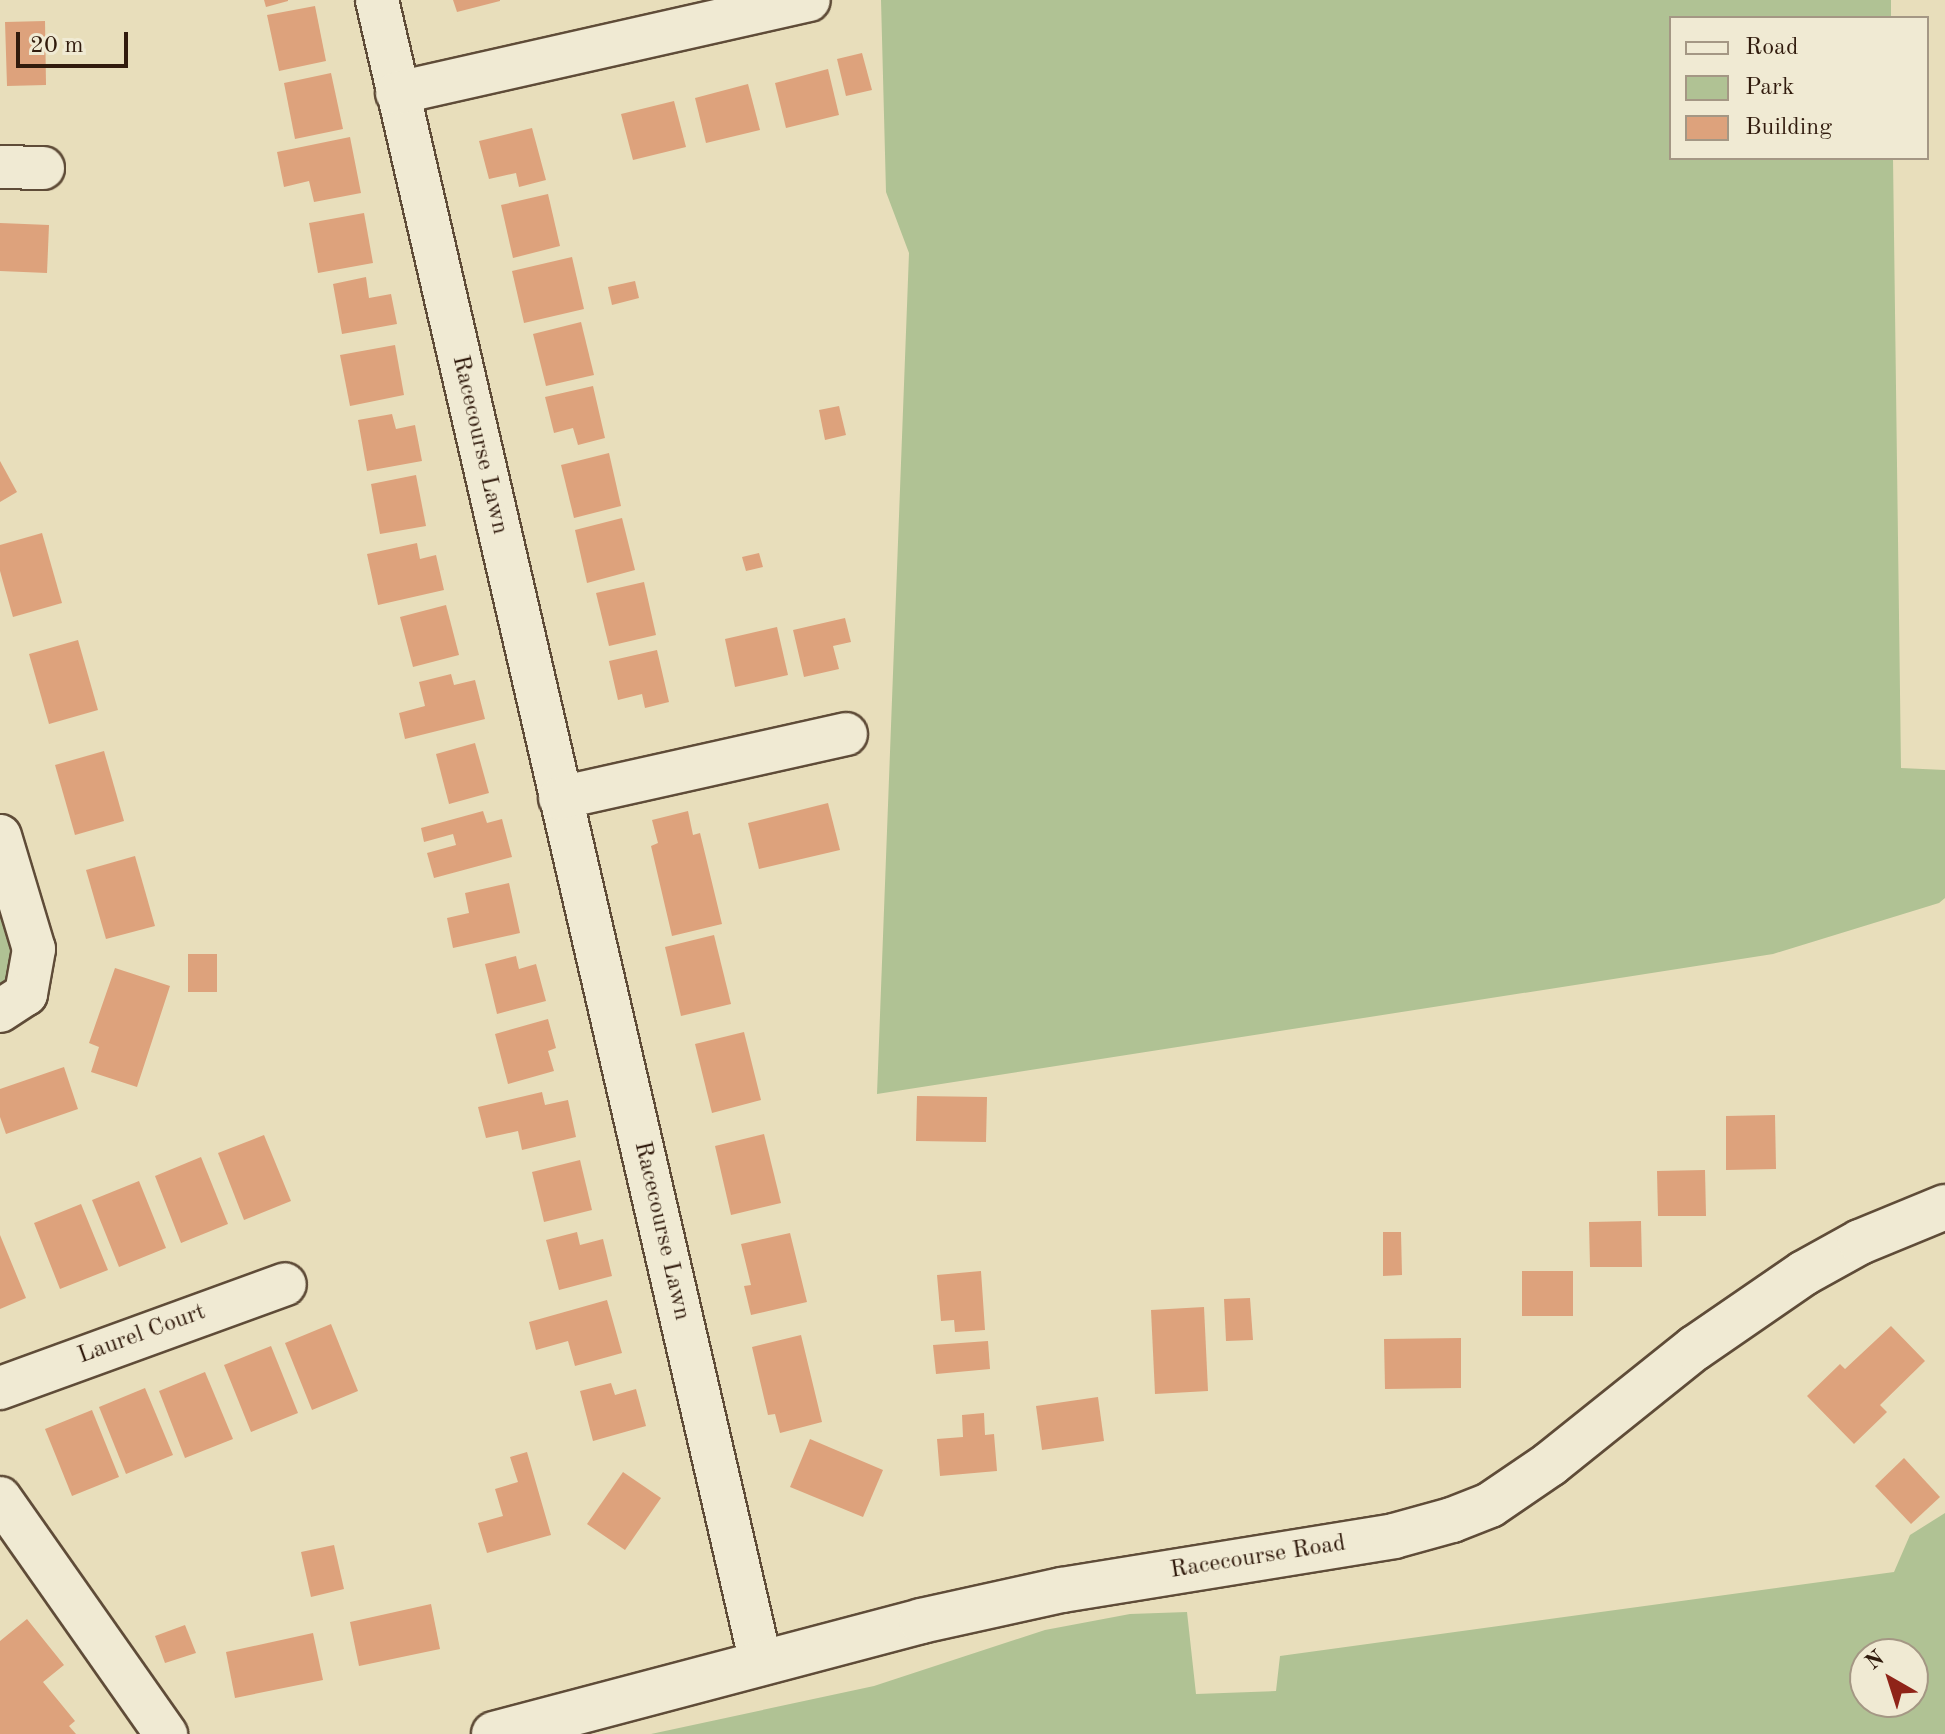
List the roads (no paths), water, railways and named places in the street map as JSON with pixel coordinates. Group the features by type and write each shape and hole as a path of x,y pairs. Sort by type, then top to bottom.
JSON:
{"street":[{"name":"Racecourse Lawn","path":"377,0 761,1663"},
{"path":"397,93 809,0"},
{"path":"0,167 43,168"},
{"path":"560,798 846,734"},
{"path":"0,836 34,949 26,994 0,1011"},
{"name":"Racecourse Road","path":"494,1734 761,1663 1062,1590 1394,1536 1452,1520 1490,1505 1550,1464 1695,1348 1804,1273 1860,1242 1945,1207"},
{"name":"Laurel Court","path":"0,1388 285,1284"},
{"path":"0,1498 166,1734"}]}
